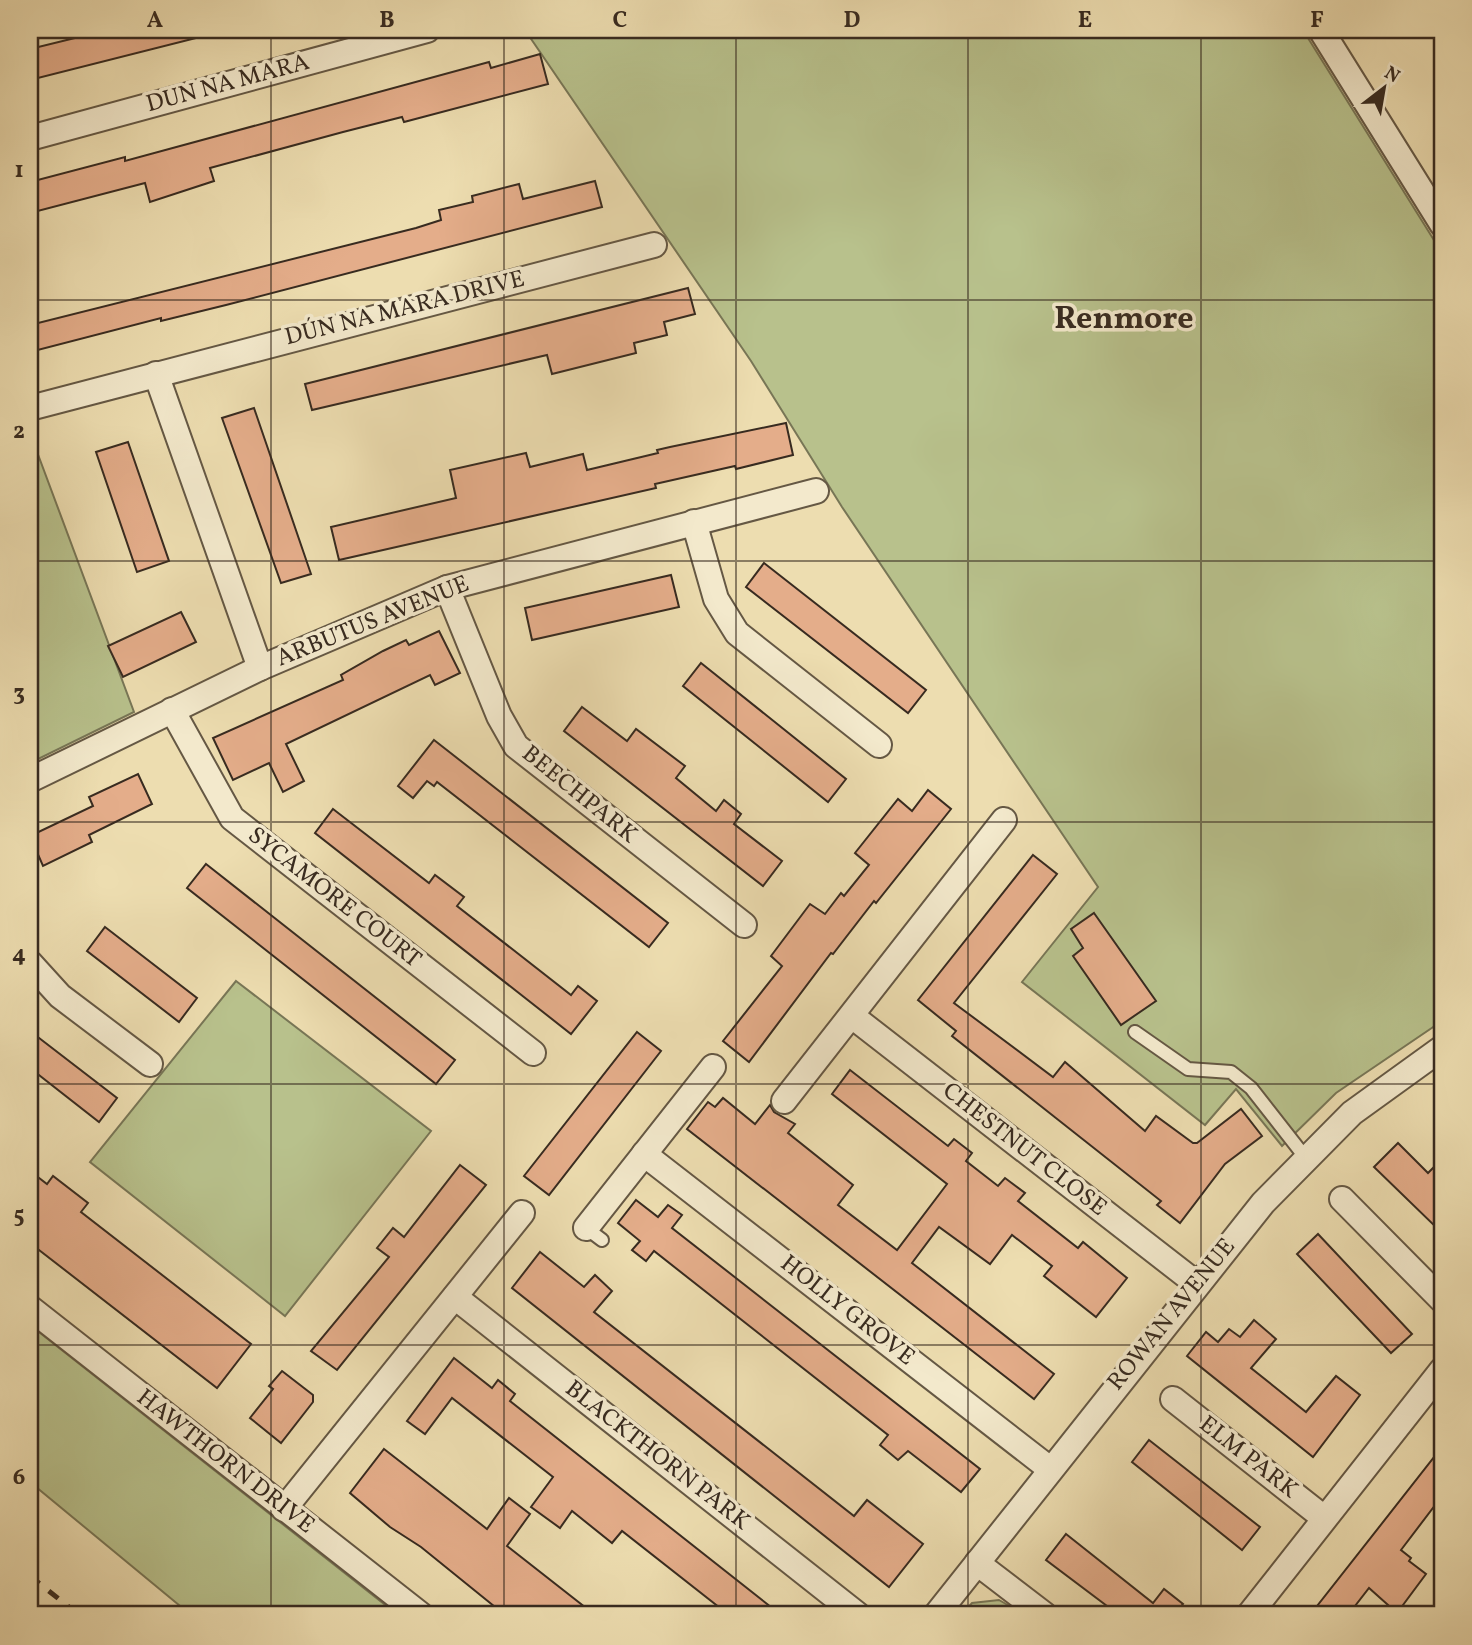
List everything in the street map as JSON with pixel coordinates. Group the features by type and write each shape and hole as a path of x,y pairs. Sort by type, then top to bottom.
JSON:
{"street":[{"name":"DUN NA MARA","path":"30,138 427,30"},
{"path":"1321,30 1442,225"},
{"name":"DÚN NA MARA DRIVE","path":"30,408 653,245"},
{"path":"156,374 260,668"},
{"name":"ARBUTUS AVENUE","path":"30,780 260,668 447,587 816,491"},
{"path":"694,522 716,598 737,633 879,746"},
{"name":"BEECHPARK","path":"447,587 502,723 516,746 744,925"},
{"name":"SYCAMORE COURT","path":"172,710 232,818 533,1053"},
{"path":"784,1101 1004,821"},
{"path":"30,964 60,996 149,1064"},
{"name":"CHESTNUT CLOSE","path":"852,1016 1197,1284"},
{"name":"ROWAN AVENUE","path":"936,1615 1197,1284 1305,1157 1352,1113 1442,1048"},
{"path":"594,1234 644,1154 713,1067"},
{"name":"HOLLY GROVE","path":"644,1154 1050,1468"},
{"path":"1342,1199 1442,1300"},
{"path":"284,1509 522,1213"},
{"name":"BLACKTHORN PARK","path":"455,1297 858,1615"},
{"name":"HAWTHORN DRIVE","path":"30,1308 422,1615"},
{"path":"1249,1615 1442,1370"},
{"name":"ELM PARK","path":"1172,1399 1324,1518"},
{"path":"977,1563 1045,1615"}],"lane":[{"path":"1135,1032 1188,1069 1231,1072 1251,1088 1305,1157"}],"green space":[{"path":"525,30 1303,30 1442,253 1442,1021 1336,1093 1282,1146 1236,1089 1205,1125 1022,982 1098,887 842,507 751,361"},
{"path":"30,433 134,712 30,763"},
{"path":"236,981 431,1131 285,1316 90,1162"},
{"path":"30,1325 398,1615 191,1615 30,1482"},
{"path":"999,1600 1025,1615 961,1615 972,1603"}],"building":[{"path":"77,30 199,30 200,37 30,80 30,49 79,37"},
{"path":"540,54 548,84 404,122 402,117 210,168 214,181 150,202 145,183 30,213 30,182 125,157 125,161 489,62 491,68"},
{"path":"595,181 602,207 226,305 161,321 161,318 30,352 30,325 416,228 441,220 439,210 473,202 472,196 519,184 523,199"},
{"path":"688,288 695,314 664,322 667,335 634,343 636,353 552,374 547,355 312,410 305,384"},
{"path":"254,408 311,574 281,583 222,418"},
{"path":"786,423 793,455 655,484 656,488 339,560 331,527 456,498 450,470 526,453 530,467 583,454 587,470 658,453 657,450"},
{"path":"128,442 169,561 137,572 96,452"},
{"path":"764,563 926,690 908,713 746,587"},
{"path":"671,575 679,607 532,640 525,608"},
{"path":"181,612 196,642 123,677 108,646"},
{"path":"439,631 460,673 435,685 430,675 286,744 304,781 283,792 269,763 233,780 213,738 343,680 341,675 406,640 409,645"},
{"path":"701,663 846,779 828,802 683,686"},
{"path":"582,707 627,741 636,729 685,766 676,778 716,811 724,800 741,814 734,824 782,861 763,886 564,731"},
{"path":"434,740 668,923 649,947 437,782 434,786 427,781 413,798 398,786"},
{"path":"138,774 152,804 89,835 92,842 43,866 30,836 93,806 89,797"},
{"path":"928,790 951,809 876,903 874,901 833,954 831,953 749,1062 723,1041 782,966 771,956 810,904 825,914 841,893 844,896 869,865 855,853 898,799 912,811"},
{"path":"333,809 429,883 435,875 464,897 457,906 571,995 578,986 597,1001 571,1034 315,833"},
{"path":"1033,855 1057,874 954,1003 1053,1077 1065,1062 1145,1131 1156,1116 1193,1143 1197,1143 1241,1109 1262,1136 1225,1164 1180,1223 1157,1205 1161,1201 952,1036 956,1031 918,1000"},
{"path":"206,864 455,1060 436,1084 187,888"},
{"path":"1094,913 1156,1001 1121,1025 1073,956 1083,948 1071,929"},
{"path":"105,927 197,998 179,1022 87,951"},
{"path":"30,1031 117,1098 99,1122 30,1068"},
{"path":"637,1032 661,1051 549,1195 524,1176"},
{"path":"850,1070 948,1146 954,1139 972,1153 966,1161 998,1186 1005,1178 1025,1193 1018,1201 1078,1248 1083,1242 1127,1278 1096,1317 1044,1276 1052,1266 1012,1235 990,1264 939,1227 912,1263 1054,1374 1034,1399 687,1129 708,1102 715,1107 723,1098 755,1124 770,1105 774,1112 795,1124 788,1133 853,1185 838,1205 897,1250 947,1184 832,1094"},
{"path":"1398,1143 1428,1173 1442,1159 1442,1233 1374,1167"},
{"path":"460,1165 486,1185 337,1370 311,1351 389,1257 377,1248 393,1228 404,1237"},
{"path":"30,1171 47,1184 53,1176 88,1203 81,1212 251,1344 217,1388 30,1243"},
{"path":"636,1200 658,1217 668,1205 682,1215 672,1228 980,1469 961,1492 908,1451 898,1460 880,1445 888,1435 654,1251 646,1261 632,1250 640,1241 618,1223"},
{"path":"1318,1234 1412,1334 1391,1353 1297,1254"},
{"path":"540,1252 584,1287 595,1275 612,1291 594,1312 854,1516 867,1500 923,1544 889,1587 512,1288"},
{"path":"1254,1320 1276,1339 1251,1368 1306,1412 1336,1376 1360,1395 1313,1457 1187,1356 1206,1332 1218,1342 1229,1329 1240,1337"},
{"path":"454,1358 492,1388 498,1380 515,1394 510,1401 781,1615 729,1615 622,1531 612,1543 572,1511 560,1528 531,1507 553,1477 452,1398 425,1434 407,1421"},
{"path":"282,1371 313,1395 313,1402 281,1443 250,1418 273,1389 269,1386"},
{"path":"1149,1440 1260,1527 1242,1550 1132,1462"},
{"path":"1442,1447 1442,1496 1401,1550 1411,1558 1409,1561 1426,1574 1397,1613 1369,1588 1348,1615 1310,1615"},
{"path":"384,1449 487,1529 509,1498 530,1514 507,1546 595,1615 505,1615 421,1547 390,1527 350,1493"},
{"path":"1066,1534 1153,1603 1164,1589 1183,1604 1174,1615 1119,1615 1046,1560"}],"railway":[{"path":"30,1576 79,1615"}],"district":[{"name":"Renmore","path":"1124,320"}]}
